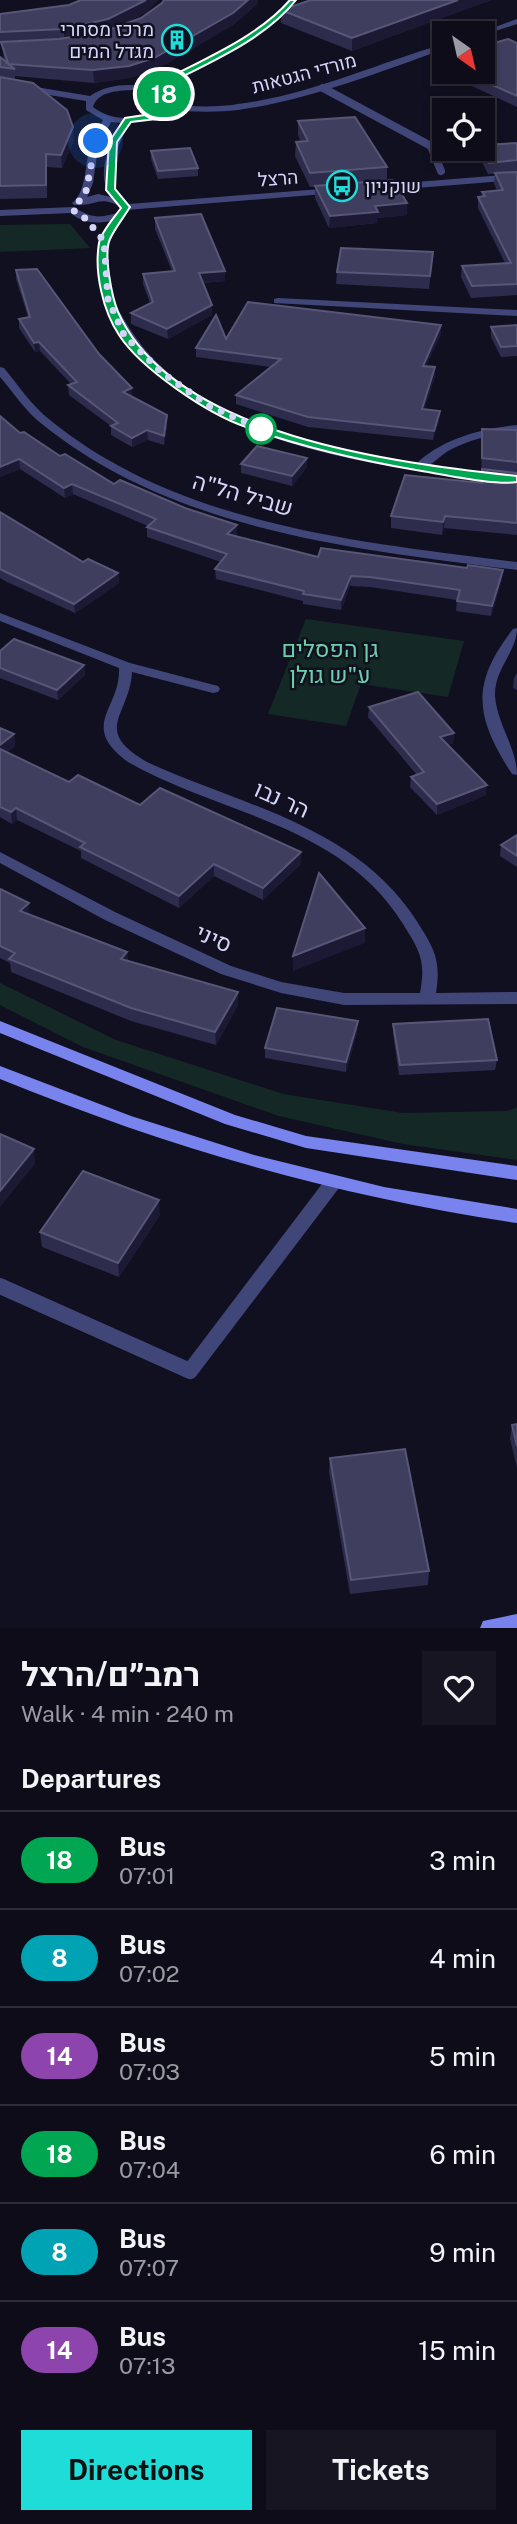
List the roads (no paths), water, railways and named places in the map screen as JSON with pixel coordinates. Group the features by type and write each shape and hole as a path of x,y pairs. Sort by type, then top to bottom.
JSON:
{"main road":[{"path":"0,1027 231,1120 306,1142 517,1173"},
{"path":"0,1072 88,1109 260,1164 332,1184 517,1216"},
{"path":"490,1628 517,1624"}],"street":[{"path":"152,89 259,31 277,18 292,0"},
{"path":"495,29 517,21"},
{"name":"מורדי הגטאות","path":"108,118 128,120 153,117 168,108 235,107 323,88 432,50"},
{"path":"0,84 91,99 103,92 121,88 152,89 169,99 168,108"},
{"path":"73,210 86,191 94,148 108,118 93,112 89,103 91,99"},
{"path":"121,208 110,185 113,142 128,120"},
{"path":"366,189 517,177"},
{"name":"הרצל","path":"121,208 352,190"},
{"path":"81,201 103,197 121,208"},
{"path":"86,219 100,220 121,208"},
{"path":"121,208 104,241 108,299 124,335 161,372 209,406 249,425 354,456 517,480"},
{"path":"0,213 73,210 86,219 104,241"},
{"path":"278,301 517,313"},
{"name":"שביל הל\"ה","path":"0,370 10,385 58,432 141,483 204,508 268,525 390,550 517,566"},
{"path":"419,467 437,452 468,436 517,428"},
{"path":"0,617 125,666 213,689"},
{"path":"517,632 504,648 489,684 493,720 517,771"},
{"name":"הר נבו","path":"125,666 127,676 109,723 112,738 125,753 151,768 294,827 344,855 390,892 411,922 431,962 427,1000"},
{"name":"סיני","path":"0,857 110,916 226,970 281,987 344,999 517,998"}],"lane":[{"path":"323,88 431,146 441,172"},
{"path":"0,1286 190,1371 332,1184"}],"place":[{"name":"מרכז מסחרי מגדל המים","path":"177,40"},
{"name":"שוקניון","path":"342,186"}],"park label":[{"name":"גן הפסלים ע\"ש גולן","path":"330,661"}]}
